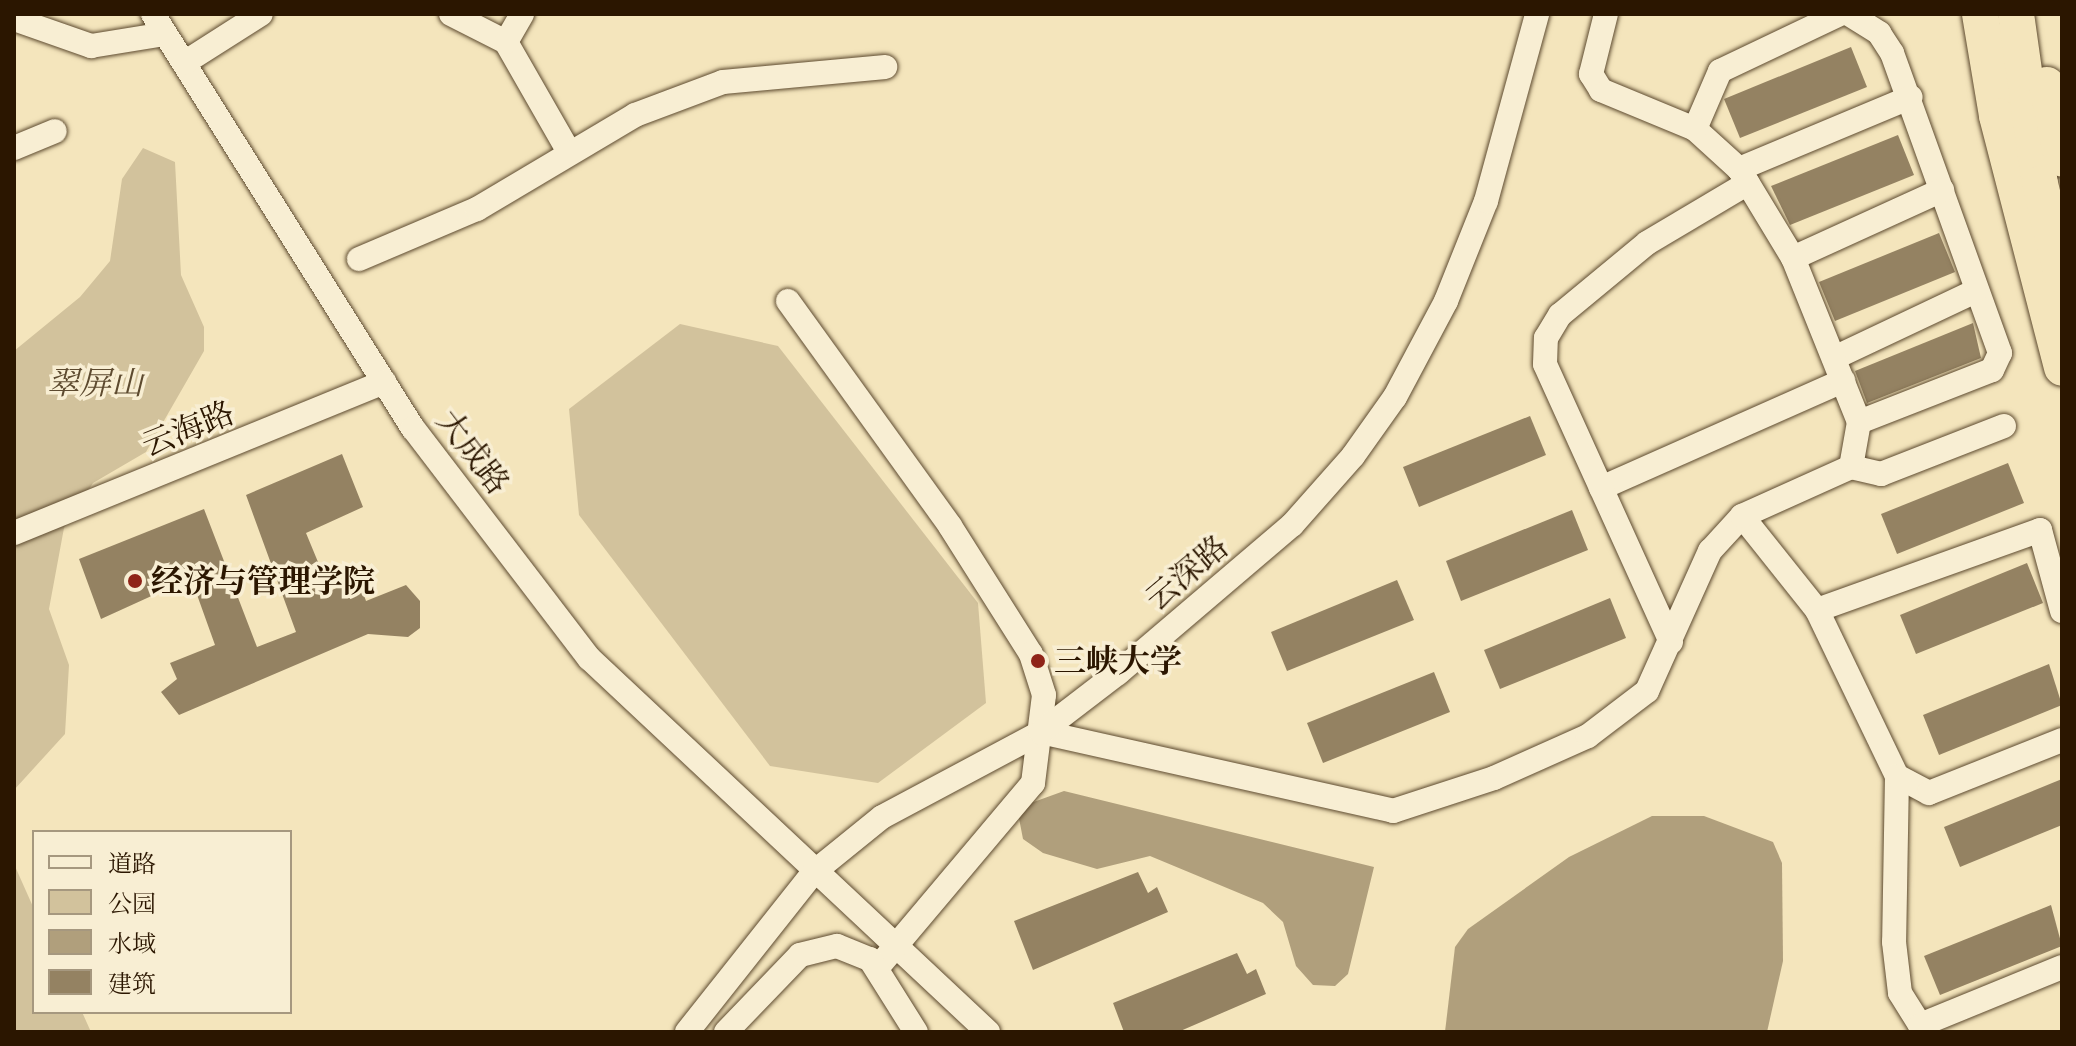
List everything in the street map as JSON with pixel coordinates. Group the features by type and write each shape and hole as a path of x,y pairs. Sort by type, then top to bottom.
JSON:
{"highway":[{"path":"1980,14 1997,116 2062,368"},
{"path":"2016,14 2020,61 2062,275"},
{"path":"2038,14 2062,158"}],"street":[{"path":"184,63 261,14"},
{"path":"451,14 506,42 569,152"},
{"path":"506,42 522,14"},
{"name":"云深路","path":"687,1032 814,872 882,817 1041,732 1292,525 1395,397 1446,301 1486,201 1537,14"},
{"path":"1606,14 1591,74 1601,90 1695,129 1744,176 1793,258 1859,422 1851,467"},
{"path":"1695,129 1720,71 1840,14"},
{"path":"1849,14 1879,33 1911,97 1999,362 1859,422"},
{"path":"14,19 91,46 159,24"},
{"name":"大成路","path":"159,24 384,382 589,658 988,1032"},
{"path":"359,259 477,209 635,115 723,82 885,67"},
{"path":"1671,642 1545,364 1546,338 1560,315 1647,243 1744,176 1911,97"},
{"path":"14,148 55,131"},
{"path":"1793,258 1942,190"},
{"path":"1601,488 1838,370 1976,291"},
{"path":"788,301 950,526 1031,654 1044,695 1033,783 1017,808 878,967"},
{"name":"云海路","path":"14,533 384,382"},
{"path":"1041,732 1393,811 1494,778 1588,736 1647,691 1710,551 1742,516 1851,467 1881,474 2004,426"},
{"path":"1742,516 1817,610 1897,776 1894,942 1900,993 1920,1025 2062,967"},
{"path":"1817,610 2040,530 2062,611"},
{"path":"1897,776 1929,793 2062,740"},
{"path":"726,1032 771,981 815,948 837,946 878,967 916,1032"}],"green space":[{"name":"翠屏山","path":"143,148 175,162 181,275 204,327 204,351 146,452 93,483 64,528 49,609 69,665 65,734 14,790 14,351 80,297 110,261 122,179"},
{"path":"680,324 778,346 978,603 986,703 878,783 770,766 579,515 569,409"},
{"path":"14,864 32,904 32,1014 83,1014 91,1032 14,1032"}],"water":[{"path":"1064,791 1374,867 1348,974 1335,986 1313,985 1296,966 1283,922 1263,903 1150,856 1097,869 1043,853 1023,839 1017,808"},
{"path":"1652,816 1704,816 1773,842 1782,863 1783,961 1767,1032 1445,1032 1455,947 1468,929 1569,857"}],"building":[{"path":"1851,47 1867,87 1740,138 1724,99"},
{"path":"1898,135 1914,175 1790,225 1771,186"},
{"path":"1939,233 1955,272 1835,321 1819,282"},
{"path":"1973,323 1981,358 1867,403 1855,371"},
{"path":"1530,416 1546,455 1419,507 1403,467"},
{"name":"经济与管理学院","path":"342,454 363,507 306,533 330,591 358,578 366,601 406,585 420,601 420,628 408,637 368,634 179,715 161,692 177,679 170,663 215,645 191,578 101,619 79,559 204,509 257,647 296,632 246,495"},
{"path":"2008,463 2024,503 1897,554 1881,514"},
{"path":"1572,510 1588,550 1461,601 1446,561"},
{"path":"2027,563 2043,603 1916,654 1900,615"},
{"path":"1397,580 1414,620 1287,671 1271,632"},
{"path":"1610,598 1626,638 1500,689 1484,650"},
{"path":"2049,664 2062,705 1939,755 1923,715"},
{"path":"1434,672 1450,712 1323,763 1307,723"},
{"path":"2062,779 2062,825 1960,867 1944,827"},
{"path":"1138,872 1148,893 1157,887 1168,912 1033,970 1014,921"},
{"path":"2051,905 2062,946 1940,995 1924,956"},
{"path":"1237,953 1247,974 1256,969 1266,994 1178,1032 1124,1032 1113,1003"}],"place":[{"name":"经济与管理学院","path":"135,581"},
{"name":"三峡大学","path":"1038,661"}]}
